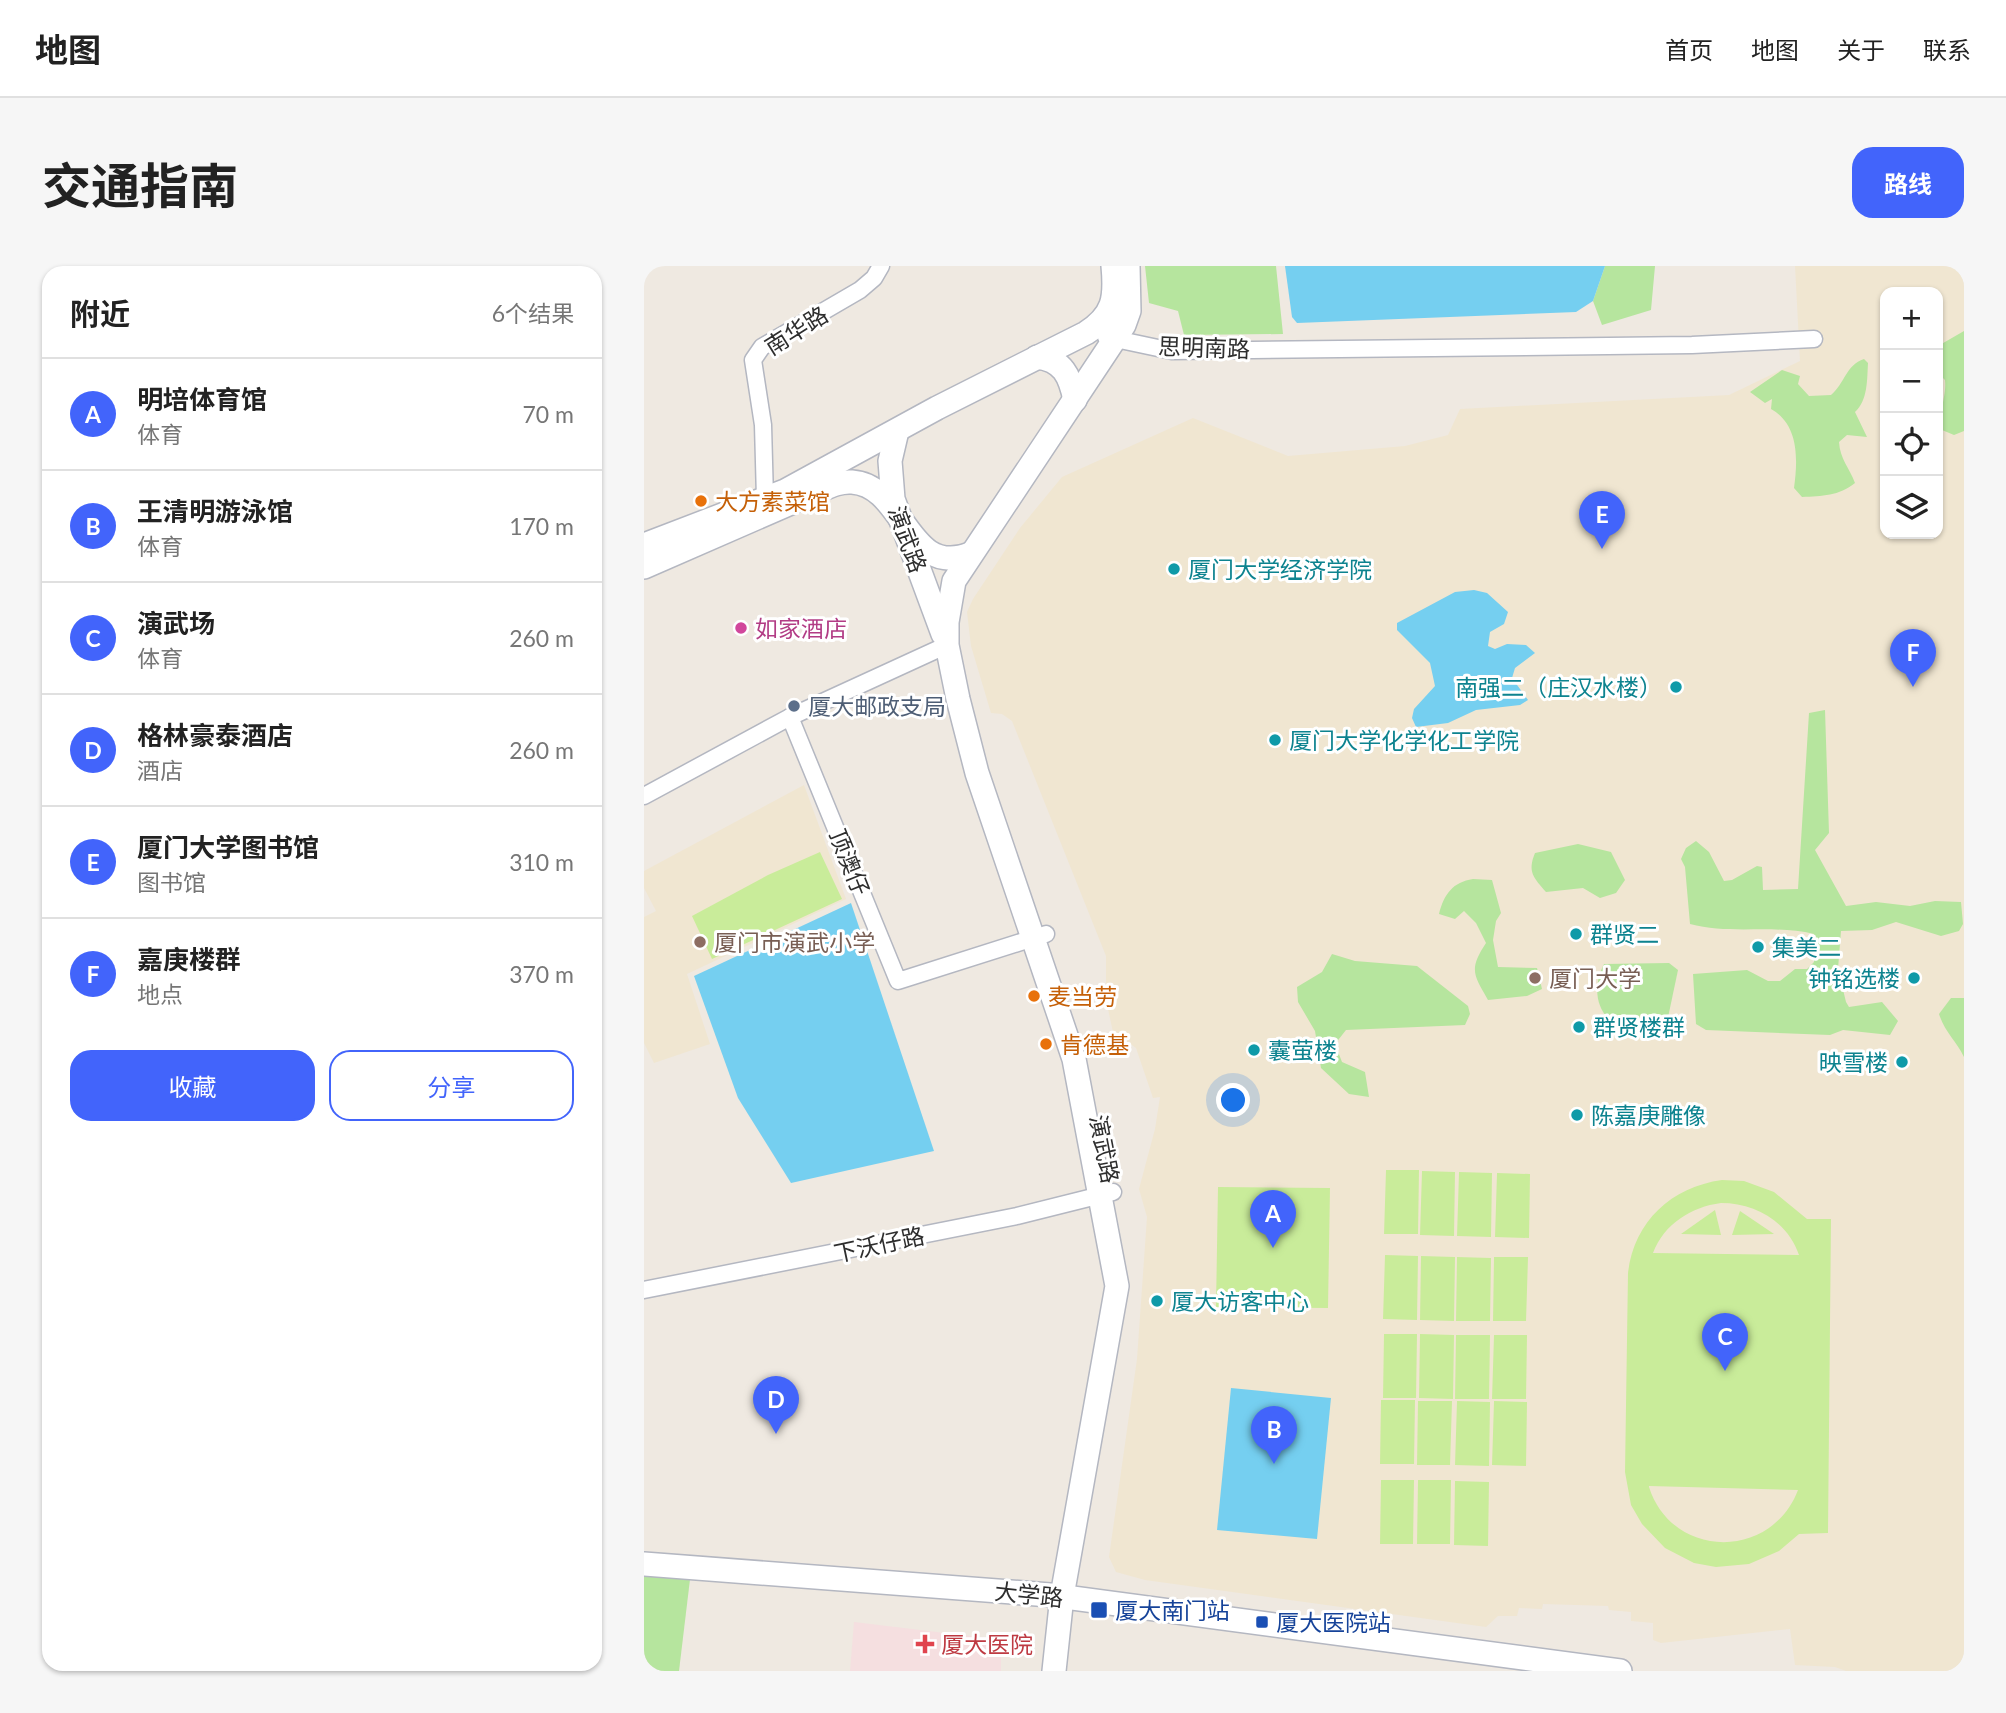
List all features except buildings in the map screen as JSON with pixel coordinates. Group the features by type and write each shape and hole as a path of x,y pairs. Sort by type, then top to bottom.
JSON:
{"main road":[{"path":"644,545 765,499 1086,333 1104,321 1111,306 1113,266"},
{"path":"947,645 947,622 954,582 1116,339 1129,311 1128,266"},
{"path":"1037,357 1051,360 1064,369 1072,383 1074,400"},
{"name":"演武路","path":"897,431 889,473 900,520 947,645 1040,936 1087,1055 1106,1193 1131,1286 1054,1671"},
{"path":"644,568 839,482 869,486 886,499 915,539 937,556 958,559 971,554"},
{"name":"大学路","path":"644,1564 1069,1597 1620,1671"},
{"name":"演武路","path":"1067,1671 1069,1597"}],"street":[{"name":"南华路","path":"765,499 763,425 753,360 762,347 860,290 874,278 881,266"},
{"name":"思明南路","path":"1086,333 1172,351 1682,345 1814,339"},
{"path":"644,796 790,717 947,645"},
{"name":"顶澳仔","path":"790,717 898,981 1040,936"},
{"name":"下沃仔路","path":"644,1290 963,1227 1106,1193"}],"shaded area":[{"name":"厦门大学","path":"1795,266 1964,266 1964,1671 1846,1671 1835,1667 1795,1665 1790,1629 1661,1643 1653,1640 1653,1623 1631,1621 1631,1612 1609,1610 1608,1606 1543,1604 1542,1609 1519,1608 1517,1616 1498,1616 1486,1627 1145,1580 1116,1572 1109,1557 1137,1359 1147,1217 1139,1189 1155,1129 1160,1097 1153,1098 1136,1048 1113,1032 1106,1000 1106,956 1012,721 1002,714 991,713 971,646 967,612 973,599 1020,528 1062,477 1193,418 1288,456 1405,446 1448,435 1460,409 1729,395 1800,361"},
{"name":"厦门市演武小学","path":"804,785 846,899 687,974 710,1044 654,1063 644,1043 644,917 656,911 644,888 644,871"},
{"name":"厦大医院","path":"854,1622 995,1639 1001,1649 1001,1671 850,1671"}],"green space":[{"path":"1145,266 1276,266 1283,334 1184,335 1178,311 1149,303"},
{"path":"1605,266 1655,266 1651,310 1602,325 1593,301"},
{"path":"1964,331 1964,431 1954,435 1943,430 1943,343"},
{"path":"1864,359 1868,363 1866,389 1855,412 1867,437 1847,435 1839,442 1855,483 1836,493 1802,497 1794,488 1796,454 1792,433 1780,416 1771,409 1772,399 1765,403 1750,392 1782,370 1800,376 1798,384 1809,396 1831,395 1853,365"},
{"path":"1825,710 1829,833 1815,850 1846,906 1876,902 1910,906 1935,901 1961,902 1963,924 1959,931 1941,936 1896,922 1872,930 1841,931 1838,969 1846,1002 1849,1007 1882,1002 1898,1021 1890,1035 1843,1030 1830,1035 1706,1030 1696,1024 1693,974 1747,970 1768,981 1780,981 1795,969 1807,969 1814,962 1814,934 1783,930 1720,929 1690,924 1685,867 1681,859 1686,848 1696,841 1709,852 1724,881 1732,880 1757,866 1762,867 1763,890 1798,889 1809,713"},
{"path":"1578,844 1611,852 1625,880 1616,893 1600,898 1583,888 1546,892 1538,883 1532,870 1535,853"},
{"path":"820,852 842,899 712,959 692,916 768,875"},
{"path":"1473,879 1492,880 1501,913 1496,921 1493,940 1498,967 1537,968 1542,989 1527,996 1488,1000 1475,972 1477,959 1486,943 1476,923 1464,911 1455,919 1439,914 1450,890"},
{"path":"1332,954 1355,961 1417,966 1468,1006 1470,1014 1465,1025 1346,1030 1335,1044 1342,1062 1365,1072 1369,1097 1349,1094 1321,1068 1315,1031 1298,1002 1297,987 1322,972"},
{"path":"1669,963 1678,970 1666,1027 1649,1032 1634,1031 1609,1020 1601,1009 1598,996 1598,980 1604,964"},
{"path":"1951,998 1964,998 1964,1057 1939,1014"},
{"path":"1386,1170 1419,1170 1418,1234 1384,1234"},
{"path":"1422,1171 1455,1172 1454,1236 1420,1235"},
{"path":"1459,1172 1492,1173 1491,1237 1457,1236"},
{"path":"1497,1173 1530,1174 1529,1238 1495,1237"},
{"path":"1722,1180 1744,1181 1774,1192 1807,1219 1831,1219 1828,1533 1799,1534 1779,1551 1749,1564 1716,1567 1694,1563 1665,1548 1642,1524 1631,1505 1625,1472 1628,1273 1632,1255 1638,1238 1658,1210 1671,1199 1704,1184","holes":["1721,1203 1746,1206 1769,1217 1787,1233 1799,1255 1653,1253 1671,1225 1699,1208","1649,1486 1798,1490 1785,1513 1767,1530 1745,1539 1722,1542 1699,1538 1678,1528 1661,1511"]},
{"path":"1218,1187 1330,1188 1328,1308 1216,1307"},
{"path":"1715,1210 1721,1235 1681,1234"},
{"path":"1740,1211 1774,1234 1732,1235"},
{"path":"1385,1255 1418,1256 1417,1320 1383,1319"},
{"path":"1421,1256 1455,1257 1454,1321 1420,1320"},
{"path":"1457,1257 1491,1258 1490,1321 1456,1321"},
{"path":"1494,1257 1528,1257 1526,1321 1493,1321"},
{"path":"1384,1334 1417,1334 1416,1398 1383,1398"},
{"path":"1420,1334 1454,1335 1453,1399 1419,1398"},
{"path":"1456,1335 1490,1335 1489,1399 1455,1399"},
{"path":"1494,1335 1527,1335 1526,1399 1492,1399"},
{"path":"1381,1400 1415,1400 1414,1464 1380,1464"},
{"path":"1418,1401 1452,1401 1450,1465 1417,1465"},
{"path":"1457,1401 1490,1402 1489,1466 1455,1465"},
{"path":"1494,1401 1527,1402 1526,1466 1492,1465"},
{"path":"1381,1480 1414,1480 1413,1544 1380,1544"},
{"path":"1418,1480 1451,1480 1450,1544 1417,1544"},
{"path":"1455,1481 1489,1482 1488,1546 1454,1545"},
{"path":"644,1570 691,1571 679,1671 644,1671"}],"water":[{"path":"1285,266 1605,266 1593,301 1576,312 1297,323 1292,317"},
{"path":"1474,590 1487,593 1508,612 1504,624 1490,632 1488,646 1495,649 1507,644 1526,645 1535,653 1515,668 1512,678 1528,700 1520,705 1476,710 1448,723 1416,727 1412,718 1414,709 1435,686 1430,663 1397,630 1397,623 1455,592"},
{"path":"851,903 934,1151 791,1183 738,1098 694,976"},
{"path":"1231,1388 1331,1398 1317,1539 1217,1530"}],"place":[{"name":"大方素菜馆","path":"701,501"},
{"name":"厦门大学图书馆","path":"1602,549"},
{"name":"厦门大学经济学院","path":"1174,569"},
{"name":"如家酒店","path":"741,628"},
{"name":"南强二（庄汉水楼）","path":"1676,687"},
{"name":"嘉庚楼群","path":"1913,687"},
{"name":"厦大邮政支局","path":"794,706"},
{"name":"厦门大学化学化工学院","path":"1275,740"},
{"name":"群贤二","path":"1576,934"},
{"name":"厦门市演武小学","path":"700,942"},
{"name":"集美二","path":"1758,947"},
{"name":"厦门大学","path":"1535,978"},
{"name":"钟铭选楼","path":"1914,978"},
{"name":"麦当劳","path":"1034,996"},
{"name":"群贤楼群","path":"1579,1027"},
{"name":"肯德基","path":"1046,1044"},
{"name":"囊萤楼","path":"1254,1050"},
{"name":"映雪楼","path":"1902,1062"},
{"name":"陈嘉庚雕像","path":"1577,1115"},
{"name":"明培体育馆","path":"1273,1248"},
{"name":"厦大访客中心","path":"1157,1301"},
{"name":"演武场","path":"1725,1371"},
{"name":"格林豪泰酒店","path":"776,1434"},
{"name":"王清明游泳馆","path":"1274,1464"},
{"name":"厦大南门站","path":"1099,1610"},
{"name":"厦大医院站","path":"1262,1622"},
{"name":"厦大医院","path":"925,1644"}]}
